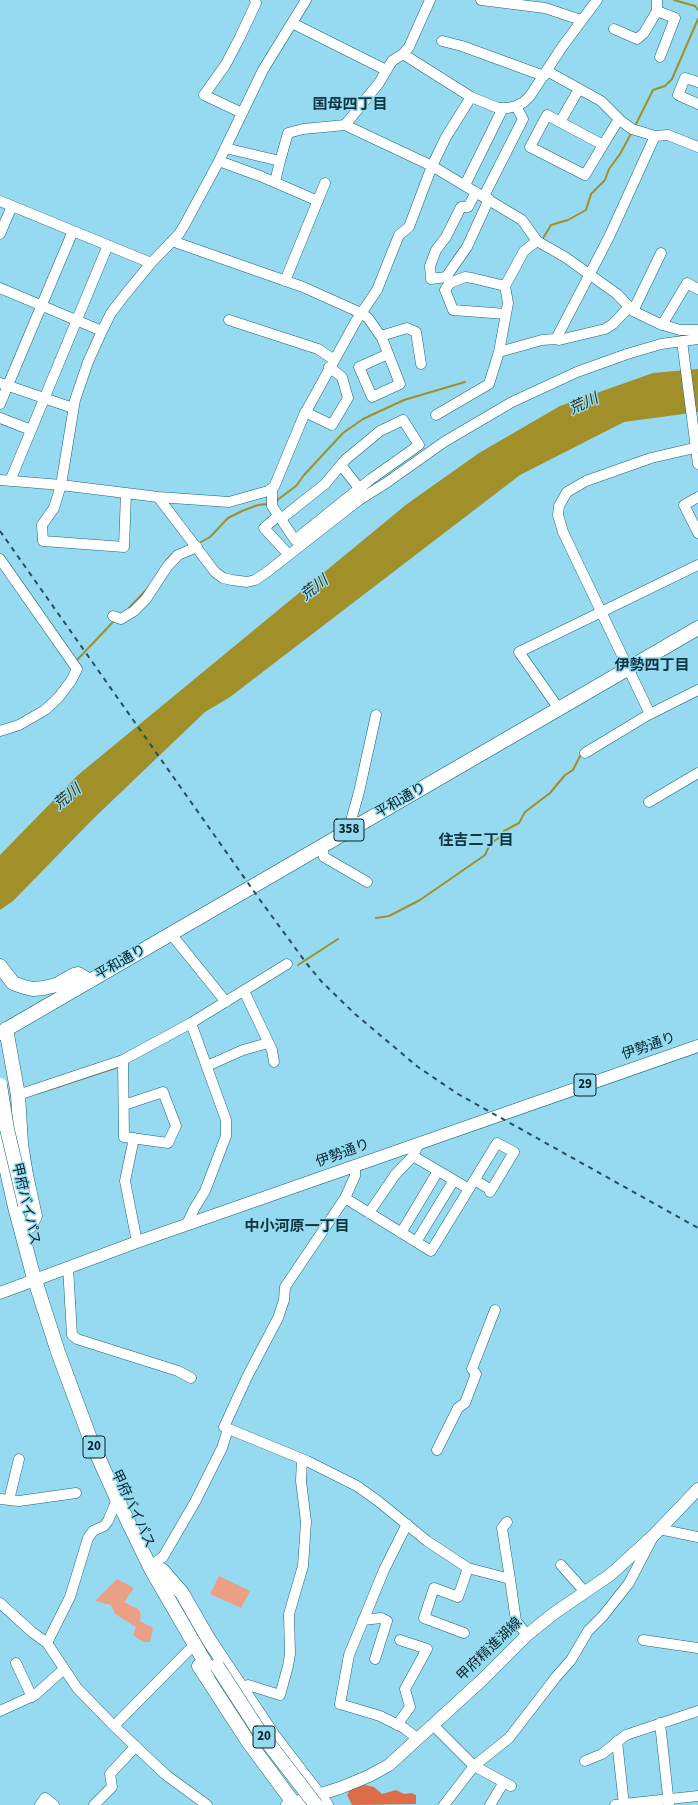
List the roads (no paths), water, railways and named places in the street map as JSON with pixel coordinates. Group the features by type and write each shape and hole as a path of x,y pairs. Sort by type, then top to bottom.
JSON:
{"highway":[{"name":"平和通り","path":"3,1031 698,628"},
{"path":"0,966 13,983 24,987 44,988 56,984 74,974 78,974 90,981"},
{"path":"3,1031 18,1095 21,1144 35,1216 30,1226"},
{"name":"甲府バイパス","path":"0,1086 20,1206 36,1275 58,1352 91,1441 117,1499 159,1584 214,1669 259,1731 320,1802"},
{"name":"甲府バイパス","path":"0,1140 20,1206 30,1226 36,1275 104,1448 159,1565 214,1669 252,1736 295,1804"},
{"path":"0,1184 22,1264 36,1275"},
{"path":"159,1565 182,1593 209,1640 240,1687 320,1802"},
{"path":"159,1584 165,1608 189,1650 246,1740 295,1804"}],"main road":[{"name":"伊勢通り","path":"0,1293 36,1275 68,1267 698,1046"},
{"name":"甲府精進湖線","path":"295,1804 320,1802 389,1765 482,1680 527,1635 610,1575 657,1532 698,1489"}],"street":[{"path":"242,113 204,95 226,64 256,3 255,0"},
{"path":"126,493 124,547 43,541 42,525 54,508 61,485 73,408 88,362 102,331 111,313 151,263 172,241 185,224 219,161 263,70 306,0"},
{"path":"344,125 379,83 392,60 403,54 409,47 430,0"},
{"path":"481,0 545,8 581,20"},
{"path":"403,54 471,97 498,108 516,106 524,102 530,96 581,20 597,0"},
{"path":"614,29 637,39 644,33 657,11 657,0"},
{"path":"657,11 674,18 660,57"},
{"path":"292,23 386,70"},
{"path":"442,41 546,73 602,101 619,119 635,130 655,136 668,135 698,147"},
{"path":"698,82 685,78 678,95 698,104"},
{"path":"560,122 579,89"},
{"path":"272,497 274,487 305,412 331,363 361,313 377,290 399,235 408,227 432,166 446,137 471,97"},
{"path":"506,314 453,310 446,290 448,280 467,247 483,195 523,119 516,106"},
{"path":"465,185 503,108"},
{"path":"603,145 547,116 530,147 585,175 619,119"},
{"path":"275,182 288,133 303,128 344,125 432,166 483,195 522,220 540,243 617,294 631,309 662,325 680,330 698,330"},
{"path":"556,339 588,274 609,237 655,136"},
{"path":"225,148 280,161"},
{"path":"219,161 275,182 318,201"},
{"path":"285,281 326,183"},
{"path":"483,195 468,206 461,207 446,237 436,250 430,266 431,279 448,280 465,277 505,286"},
{"path":"0,200 151,263"},
{"path":"0,234 12,206"},
{"path":"0,404 4,384 41,306 73,231"},
{"path":"172,241 285,281 361,313 368,318 381,336 400,384 372,397 359,366 388,354"},
{"path":"436,415 488,384 501,351 508,303 505,286 524,251 540,243"},
{"path":"108,246 31,430 5,481 61,485 158,497 229,502 268,491 272,497 280,518 295,540 359,488 419,445 404,420 380,431 364,443 341,465 325,484 280,518 264,528 289,555"},
{"path":"501,351 542,340 559,340 605,329 631,309 660,253"},
{"path":"662,325 687,283 698,289"},
{"path":"0,288 102,331"},
{"path":"229,320 318,349 331,363 342,377 348,398 332,425 305,412"},
{"path":"381,336 407,328 416,332 421,364"},
{"path":"158,497 215,572 223,578 241,582 255,580 359,500 444,442 512,402 584,369 627,354 682,344 698,338"},
{"path":"650,714 560,523 558,515 559,506 563,497 575,487 609,472 651,458 697,451 682,344"},
{"path":"4,384 73,408"},
{"path":"0,418 31,430"},
{"path":"341,465 359,488"},
{"path":"698,497 684,505 698,534"},
{"path":"113,616 121,619 134,611 146,598 167,567 178,555 197,547"},
{"path":"0,731 19,725 45,710 58,698 70,681 76,669 1,564"},
{"path":"559,709 519,652 698,566"},
{"path":"585,753 650,714 698,690"},
{"path":"355,827 352,817 376,715"},
{"path":"649,802 698,773"},
{"path":"322,846 324,857 367,882"},
{"path":"171,934 226,1002"},
{"path":"18,1095 123,1060 191,1023 287,964"},
{"path":"244,991 272,1050 274,1062"},
{"path":"187,1224 205,1191 226,1136 226,1120 191,1023"},
{"path":"207,1066 243,1050 268,1043"},
{"path":"123,1060 124,1137 168,1143 176,1126 163,1092 124,1106"},
{"path":"134,1138 125,1181 137,1242"},
{"path":"369,1213 395,1175 413,1156 419,1143"},
{"path":"345,1198 431,1251 472,1184 497,1143 514,1152 491,1191 472,1184 454,1180 413,1156"},
{"path":"355,1166 355,1176 345,1198 285,1287 284,1300 278,1318 250,1371 224,1427 302,1459 356,1486 427,1541 468,1568 510,1580"},
{"path":"401,1232 438,1171"},
{"path":"416,1242 454,1180"},
{"path":"68,1267 72,1335 77,1339 178,1371 191,1378"},
{"path":"437,1450 458,1408 465,1402 476,1374 472,1369 495,1310"},
{"path":"159,1565 195,1502 222,1448 228,1429"},
{"path":"19,1459 5,1500 19,1501 76,1493"},
{"path":"240,1687 248,1685 280,1695 288,1666 290,1654 289,1614 303,1566 306,1522 301,1481 302,1459"},
{"path":"47,1643 70,1597 88,1538 93,1531 104,1526 108,1521 117,1499"},
{"path":"507,1522 502,1528 516,1621 527,1635"},
{"path":"407,1524 384,1570 362,1620 349,1655 340,1704 380,1716 418,1739"},
{"path":"444,1805 474,1766 509,1738 571,1660 588,1631 603,1616 629,1583 657,1532 698,1536"},
{"path":"561,1565 585,1592"},
{"path":"464,1632 424,1618 434,1588 458,1597 468,1568"},
{"path":"0,1603 32,1632 47,1643 77,1688 114,1726 166,1775 207,1805"},
{"path":"362,1620 381,1618 387,1621 375,1659"},
{"path":"397,1725 410,1707 405,1689 427,1650 400,1640"},
{"path":"643,1640 698,1648"},
{"path":"114,1726 189,1650"},
{"path":"16,1663 32,1697"},
{"path":"0,1711 32,1697 64,1669"},
{"path":"585,1761 602,1754 626,1735 698,1711"},
{"path":"660,1723 668,1802"},
{"path":"433,1724 474,1766 508,1784 490,1805"},
{"path":"617,1741 621,1805 668,1802 698,1796"},
{"path":"94,1805 112,1787 110,1774 136,1746"},
{"path":"40,1805 45,1798 54,1805"}],"water":[{"name":"荒川","path":"698,369 698,412 624,422 520,475 230,697 205,712 94,818 13,901 0,910 0,855 78,775 407,504 479,453 560,406 653,373"}],"waterway":[{"path":"674,0 695,6 698,10"},
{"path":"635,126 653,90 665,86 672,79 698,19"},
{"path":"542,240 551,225 568,220 586,210 591,194 605,180 609,169 620,154 632,132"},
{"path":"276,501 296,486 304,475 343,433 363,419 404,400 465,382"},
{"path":"201,542 210,537 228,518 258,505 268,504"},
{"path":"166,561 172,554"},
{"path":"129,608 148,588"},
{"path":"77,660 113,622"},
{"path":"376,918 389,916 420,900 485,855 490,844 500,837 504,831 519,823 525,812 550,793 565,775 573,770 581,754"},
{"path":"298,965 338,939"},
{"path":"39,1093 121,1066"}],"railway":[{"path":"0,531 260,900 321,981 355,1014 418,1067 458,1094 698,1228"}],"district":[{"name":"国母四丁目","path":"350,106"},
{"name":"伊勢四丁目","path":"652,667"},
{"name":"住吉二丁目","path":"476,842"},
{"name":"中小河原一丁目","path":"297,1228"}]}
